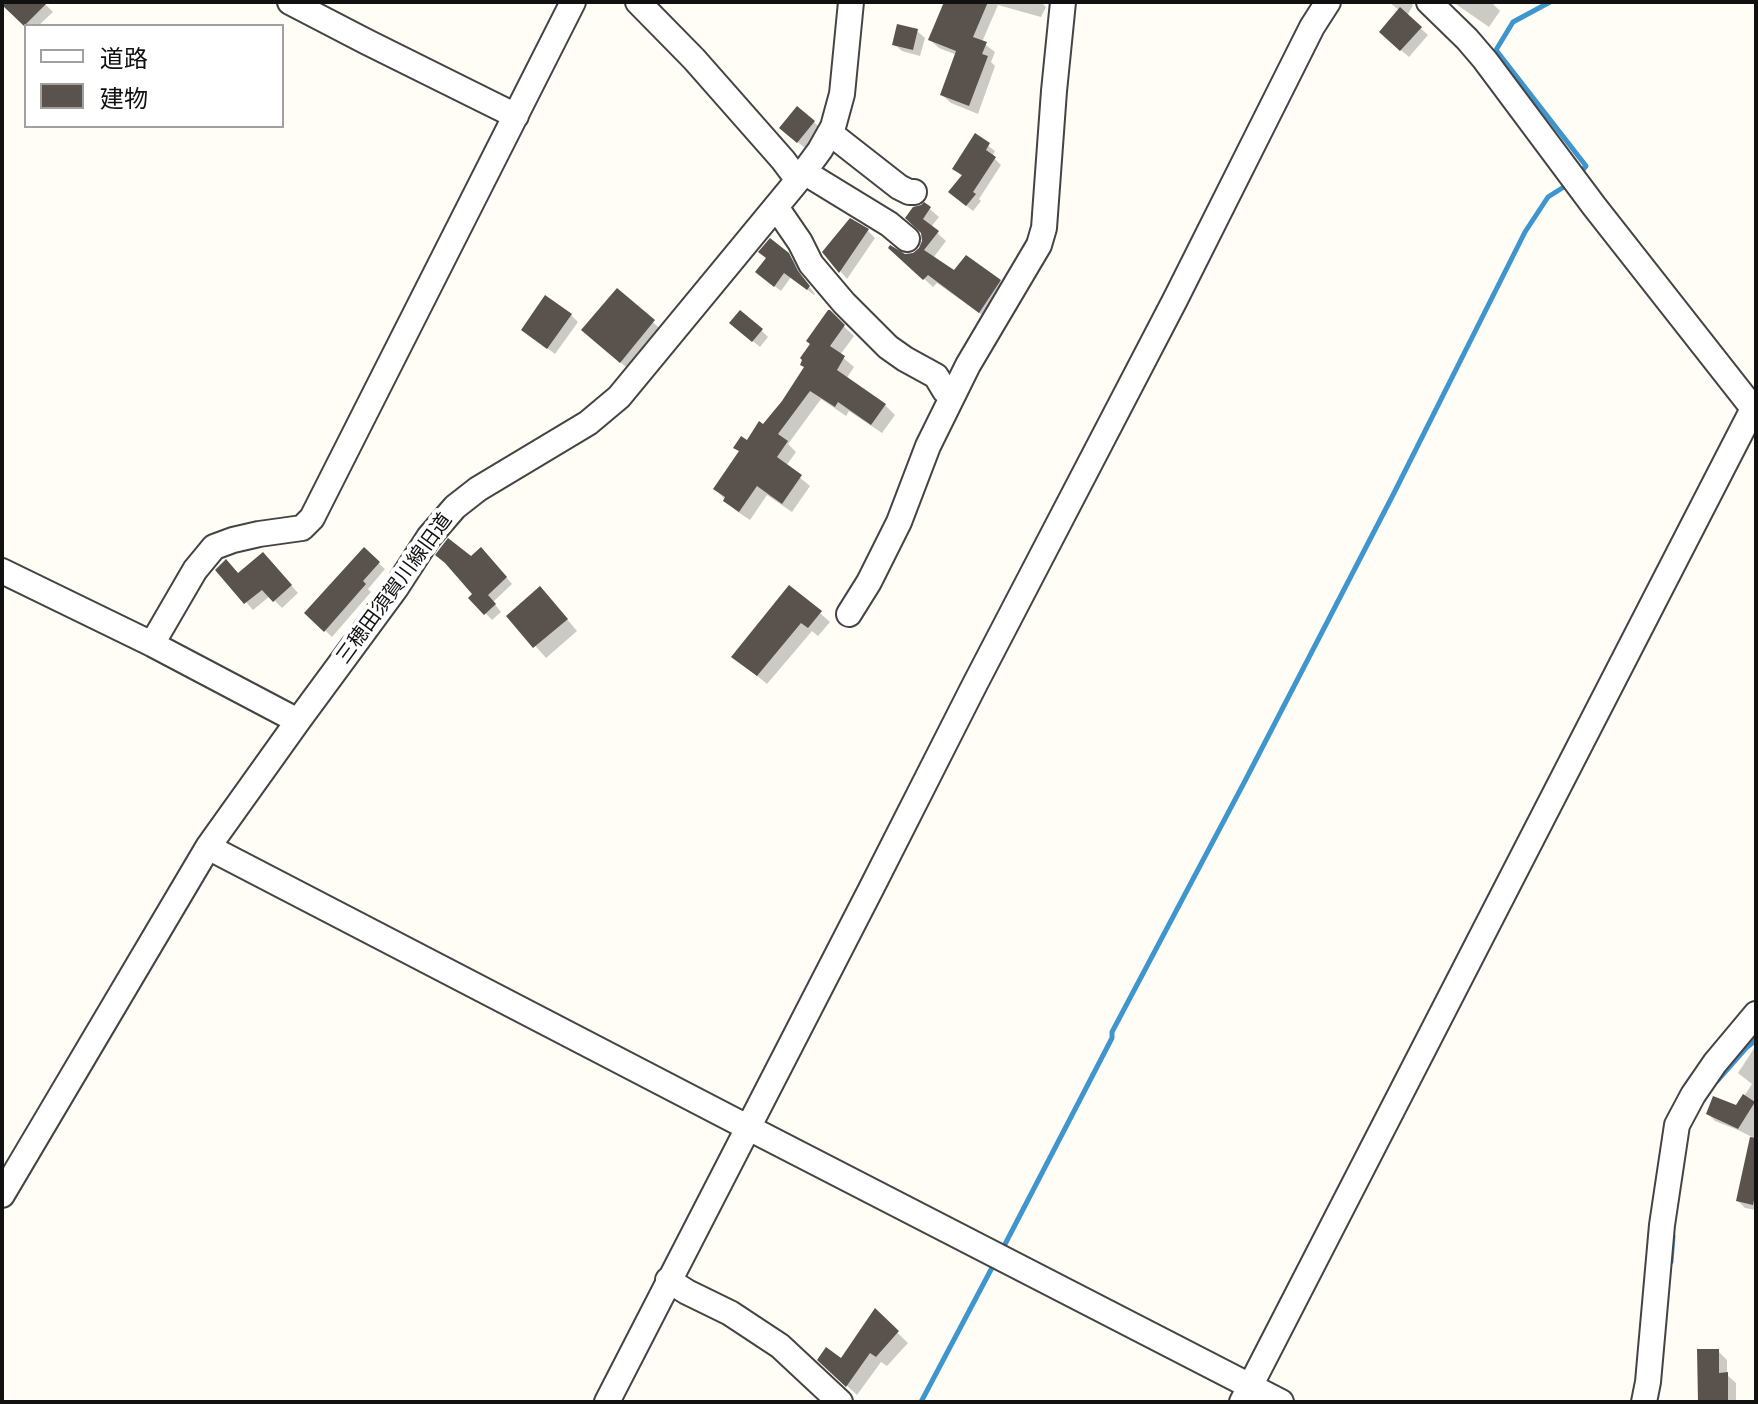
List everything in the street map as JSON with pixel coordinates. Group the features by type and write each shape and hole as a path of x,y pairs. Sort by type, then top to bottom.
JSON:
{"street":[{"path":"290,2 516,116"},
{"path":"152,644 195,570 214,547 259,534 302,528 312,518 573,2"},
{"path":"638,2 801,176 889,224 907,239"},
{"name":"三穂田須賀川線旧道","path":"2,1195 208,847 396,588 429,537 455,507 478,489 588,423 619,397 826,142 842,94 851,2"},
{"path":"849,614 899,522 928,446 968,365 1039,245 1044,228 1063,2"},
{"path":"607,1402 1175,300 1312,27 1328,2"},
{"path":"1246,1394 1755,407 1594,206 1485,60 1429,2"},
{"path":"830,133 899,187 914,192"},
{"path":"776,207 811,264 844,303 888,347 936,376 952,397"},
{"path":"2,571 152,644 298,721"},
{"path":"208,847 747,1127 1246,1394 1281,1402"},
{"path":"1644,1402 1662,1225 1677,1125 1715,1063 1756,1014"},
{"path":"668,1280 730,1313 780,1346 840,1402"}],"building":[{"path":"2,2 48,2 24,26"},
{"path":"944,2 988,2 973,37 987,42 982,54 988,56 969,106 940,95 956,51 928,40"},
{"path":"1400,7 1422,27 1400,51 1379,32"},
{"path":"897,24 918,29 913,50 892,45"},
{"path":"797,106 815,121 797,143 779,128"},
{"path":"975,133 990,143 986,150 996,157 966,206 948,192 962,175 952,169"},
{"path":"924,202 931,207 923,219 939,231 924,250 954,270 966,255 1001,280 979,313 928,275 923,280 888,248 890,245 905,254 919,248 921,233 905,218 913,207"},
{"path":"850,218 869,229 839,273 822,252"},
{"path":"770,238 789,253 810,286 807,290 784,273 774,287 755,272 766,258 758,252"},
{"path":"617,288 655,320 620,363 581,330"},
{"path":"545,295 572,314 547,349 521,330"},
{"path":"740,310 763,329 752,342 729,323"},
{"path":"828,310 845,325 830,346 845,356 837,370 886,404 871,425 838,402 835,407 810,391 778,434 788,441 777,457 802,475 782,504 757,486 739,512 713,489 739,451 733,448 741,436 747,440 759,421 763,424 804,367 800,365 800,358 810,344 806,341"},
{"path":"448,538 471,556 481,547 507,577 488,595 496,604 484,615 468,598 472,594 435,555"},
{"path":"364,547 380,562 363,581 366,584 324,632 304,613"},
{"path":"263,552 292,585 273,602 262,590 244,604 215,570 226,559 238,573"},
{"path":"789,585 822,611 808,628 801,623 757,676 731,657"},
{"path":"540,586 568,619 533,648 506,616"},
{"path":"1743,1094 1755,1102 1738,1129 1706,1114 1713,1096 1736,1105"},
{"path":"1750,1137 1756,1138 1753,1205 1736,1201"},
{"path":"875,1308 899,1331 876,1357 870,1353 846,1387 817,1360 826,1347 841,1358"},
{"path":"1697,1349 1719,1349 1719,1373 1728,1372 1728,1402 1698,1402"}],"waterway":[{"path":"1550,2 1513,22 1496,50 1586,166 1580,173"},
{"path":"1002,1250 1112,1038 1112,1032 1394,493 1525,232 1548,197 1570,183"},
{"path":"1717,1081 1756,1040"},
{"path":"1671,1262 1673,1236"},
{"path":"921,1402 995,1262"}]}
